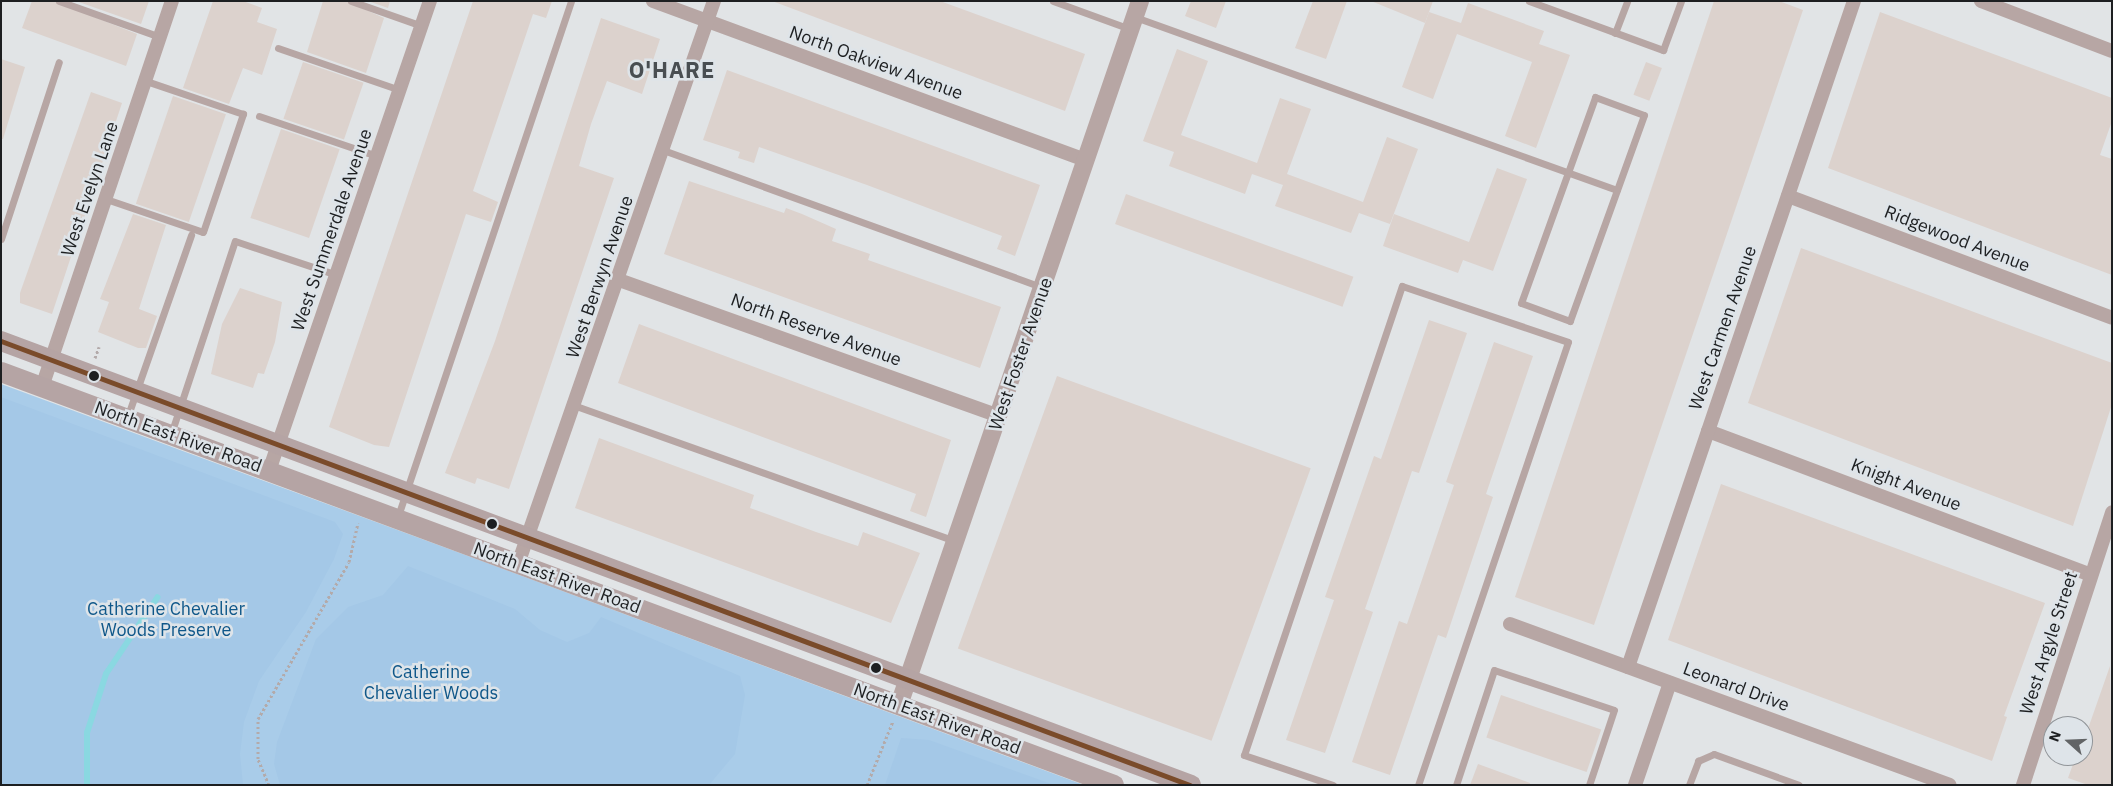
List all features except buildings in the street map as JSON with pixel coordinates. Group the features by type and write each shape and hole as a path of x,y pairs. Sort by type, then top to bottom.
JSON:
{"main road":[{"name":"North East River Road","path":"1,341 910,677 1191,785"},
{"name":"North East River Road","path":"1,372 518,564 896,712 1114,785"}],"street":[{"name":"West Evelyn Lane","path":"42,387 172,1"},
{"name":"West Summerdale Avenue","path":"269,471 430,1"},
{"name":"North Oakview Avenue","path":"653,1 1086,160"},
{"name":"West Berwyn Avenue","path":"518,564 576,406 714,1"},
{"name":"West Carmen Avenue","path":"1628,667 1854,1"},
{"path":"1981,1 2112,51"},
{"name":"West Foster Avenue","path":"896,712 910,677 1135,16"},
{"name":"Ridgewood Avenue","path":"1788,196 2112,318"},
{"name":"North Reserve Avenue","path":"619,280 999,416"},
{"name":"Knight Avenue","path":"1708,431 2091,575"},
{"name":"West Argyle Street","path":"2023,785 2112,512"},
{"name":"Leonard Drive","path":"1510,624 1949,785"},
{"path":"1635,785 1670,683"}],"lane":[{"path":"59,1 161,38"},
{"path":"351,1 422,26"},
{"path":"397,519 571,1"},
{"path":"1053,1 1135,16 1617,190"},
{"path":"1529,1 1663,50 1681,1"},
{"path":"1615,33 1627,1"},
{"path":"278,48 400,90"},
{"path":"1,239 60,62"},
{"path":"106,199 203,232 240,123 243,114 146,81"},
{"path":"1595,97 1644,115 1617,190 1570,321 1521,303 1595,97"},
{"path":"259,116 377,156"},
{"path":"664,150 1043,287"},
{"path":"127,418 138,392 191,235"},
{"path":"170,434 235,241 337,275"},
{"path":"1333,785 1244,754 1402,286 1568,342 1418,785"},
{"path":"576,406 956,542"},
{"path":"1456,785 1494,670 1614,710 1589,785"},
{"path":"1689,785 1698,761 1714,754 1799,785"}],"path":[{"path":"269,785 258,760 258,719 349,562 358,522"},
{"path":"867,785 896,712"}],"green space":[{"name":"Catherine Chevalier Woods Preserve","path":"1,384 498,567 1084,785 1,785"},
{"path":"1,397 335,522 343,534 334,559 306,612 259,681 244,722 240,754 243,785 1,785"},
{"name":"Catherine Chevalier Woods","path":"408,566 515,609 540,630 567,642 589,633 601,617 740,676 745,695 735,754 709,785 280,785 274,764 277,742 316,639 348,607 383,595"},
{"path":"901,738 929,740 1054,785 885,785"}],"waterway":[{"path":"87,785 87,733 106,674 157,598"}],"transit line":[{"path":"1,341 1190,785"}],"district":[{"name":"O'HARE","path":"672,70"}]}
